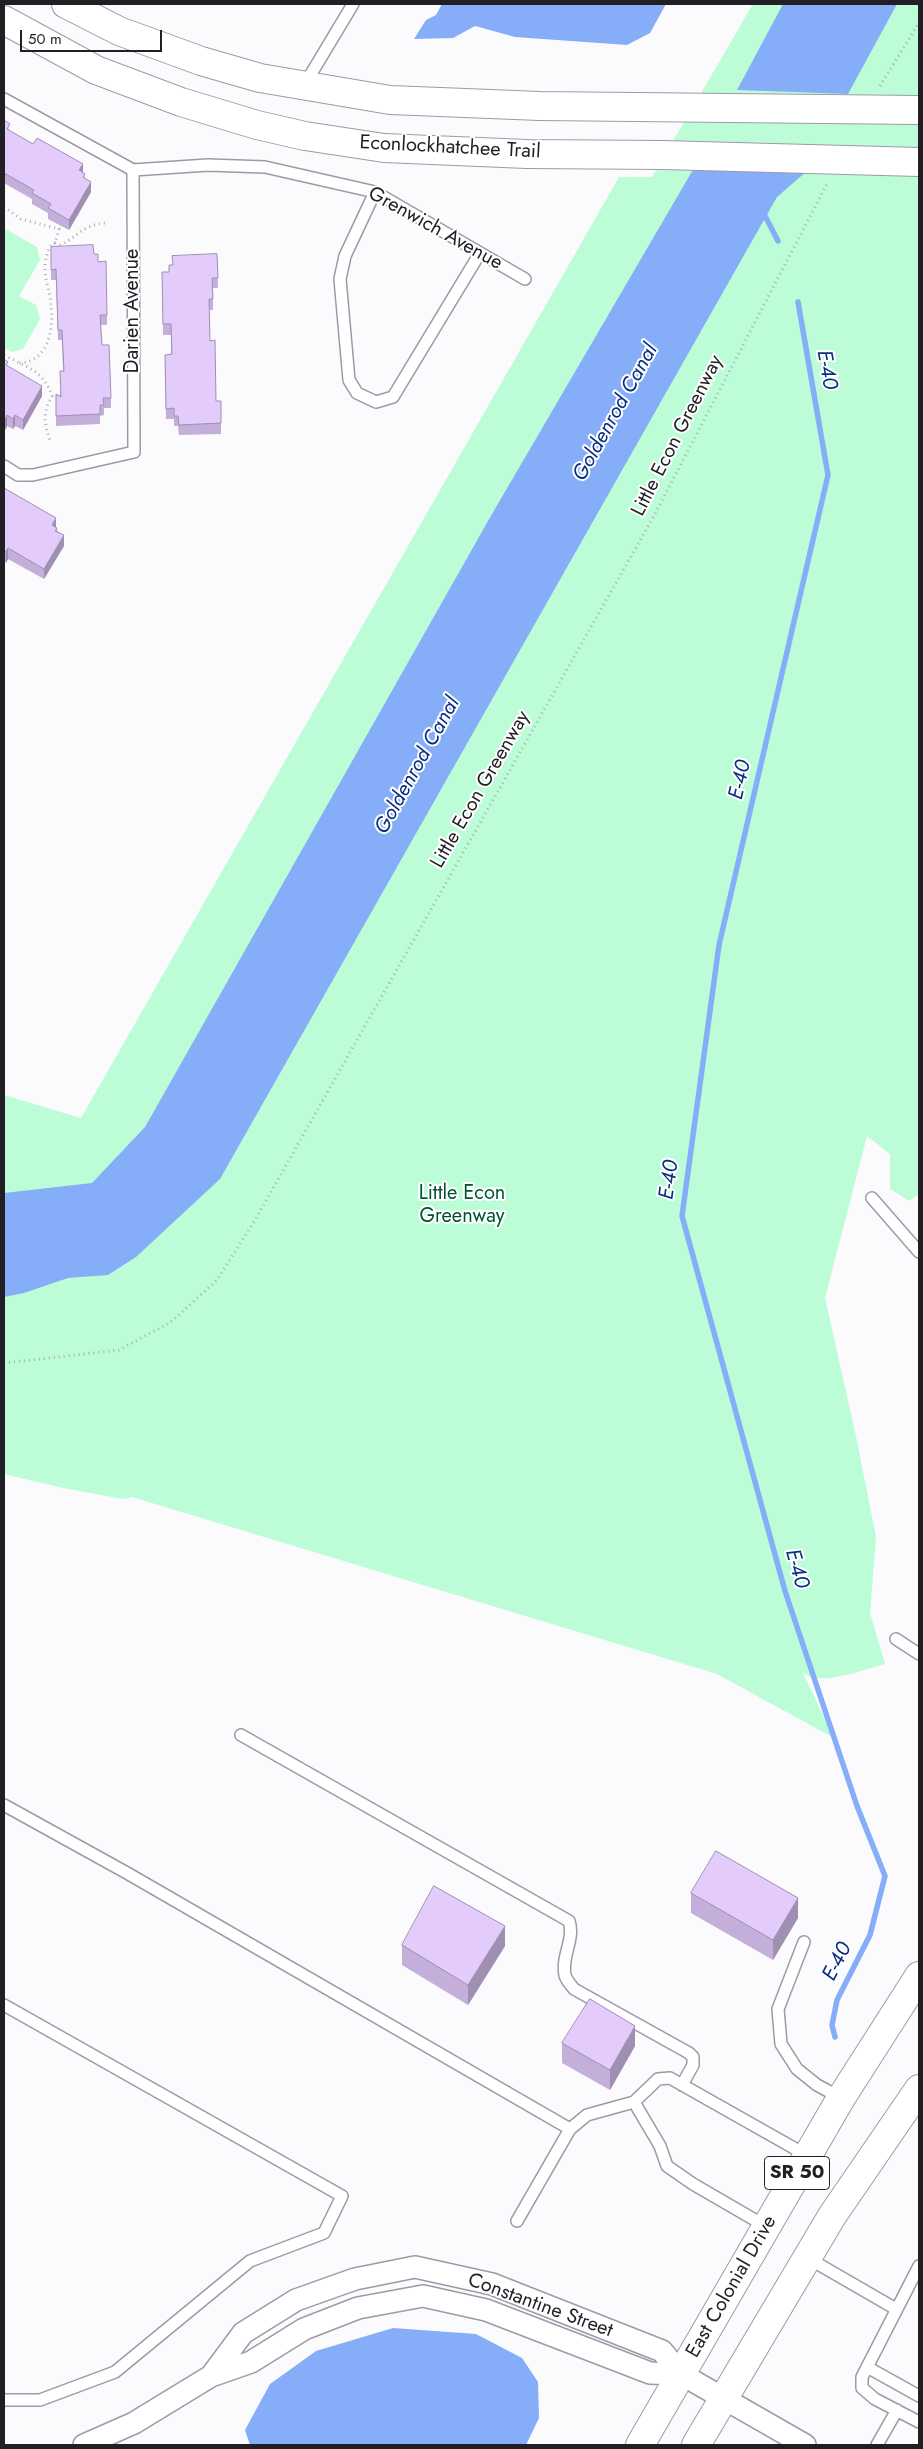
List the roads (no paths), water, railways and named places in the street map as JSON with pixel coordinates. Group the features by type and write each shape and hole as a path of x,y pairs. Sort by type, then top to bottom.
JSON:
{"main road":[{"path":"66,4 119,31 201,61 260,78 390,100 540,106 690,106 883,99 919,110"},
{"name":"Econlockhatchee Trail","path":"4,20 96,70 181,102 257,125 305,136 384,148 527,154 664,155 919,162"},
{"name":"East Colonial Drive","path":"640,2445 841,2098 919,1976"},
{"name":"SR 50","path":"696,2445 832,2216 919,2089"}],"street":[{"name":"Constantine Street","path":"211,2376 243,2333 296,2300 355,2279 415,2266 492,2284 662,2351 681,2374 805,2445"},
{"name":"Constantine Street","path":"84,2445 134,2423 211,2376 251,2362 304,2329 358,2308 423,2296 486,2310 650,2373 681,2374"}],"lane":[{"path":"304,86 352,4"},
{"path":"4,99 133,170"},
{"name":"Grenwich Avenue","path":"133,170 208,165 265,167 375,192 525,279"},
{"name":"Darien Avenue","path":"4,466 18,475 33,475 134,452 133,170"},
{"path":"375,192 345,256 340,280 349,380 357,393 376,402 393,397 480,252"},
{"path":"872,1198 919,1252"},
{"path":"896,1639 919,1654"},
{"path":"241,1735 569,1921 573,1932 567,1949 565,1976 574,1988 689,2053 693,2057 693,2065 682,2085"},
{"path":"4,1805 127,1873 570,2129"},
{"path":"804,1942 778,2009 780,2044 797,2069 817,2084 841,2098"},
{"path":"4,2004 342,2196 324,2233 250,2262 115,2372 40,2400 4,2400"},
{"path":"518,2221 570,2129 586,2115 634,2102 658,2079 670,2078 808,2156"},
{"path":"634,2102 660,2146 667,2166 693,2184 766,2227"},
{"path":"806,2258 896,2309"},
{"path":"919,2266 862,2377 862,2388 875,2399 919,2422"},
{"path":"867,2367 919,2396"},
{"path":"877,2445 897,2410"}],"water":[{"path":"442,4 666,4 650,33 627,45 515,37 475,26 453,38 414,39 426,20 436,15"},
{"path":"783,4 897,4 848,94 737,90"},
{"name":"Goldenrod Canal","path":"694,168 807,171 777,197 220,1179 136,1257 108,1275 68,1278 24,1293 4,1297 4,1193 92,1183 145,1127 492,514"},
{"path":"393,2328 476,2334 522,2358 538,2382 539,2418 526,2445 250,2445 245,2430 270,2384 316,2351"}],"waterway":[{"name":"E-40","path":"763,212 778,241"},
{"name":"E-40","path":"798,302 828,475 719,945 682,1216 785,1591 857,1806 885,1876 870,1935 837,2000 832,2025 835,2037"}],"park label":[{"name":"Little Econ Greenway","path":"462,1206"}]}
